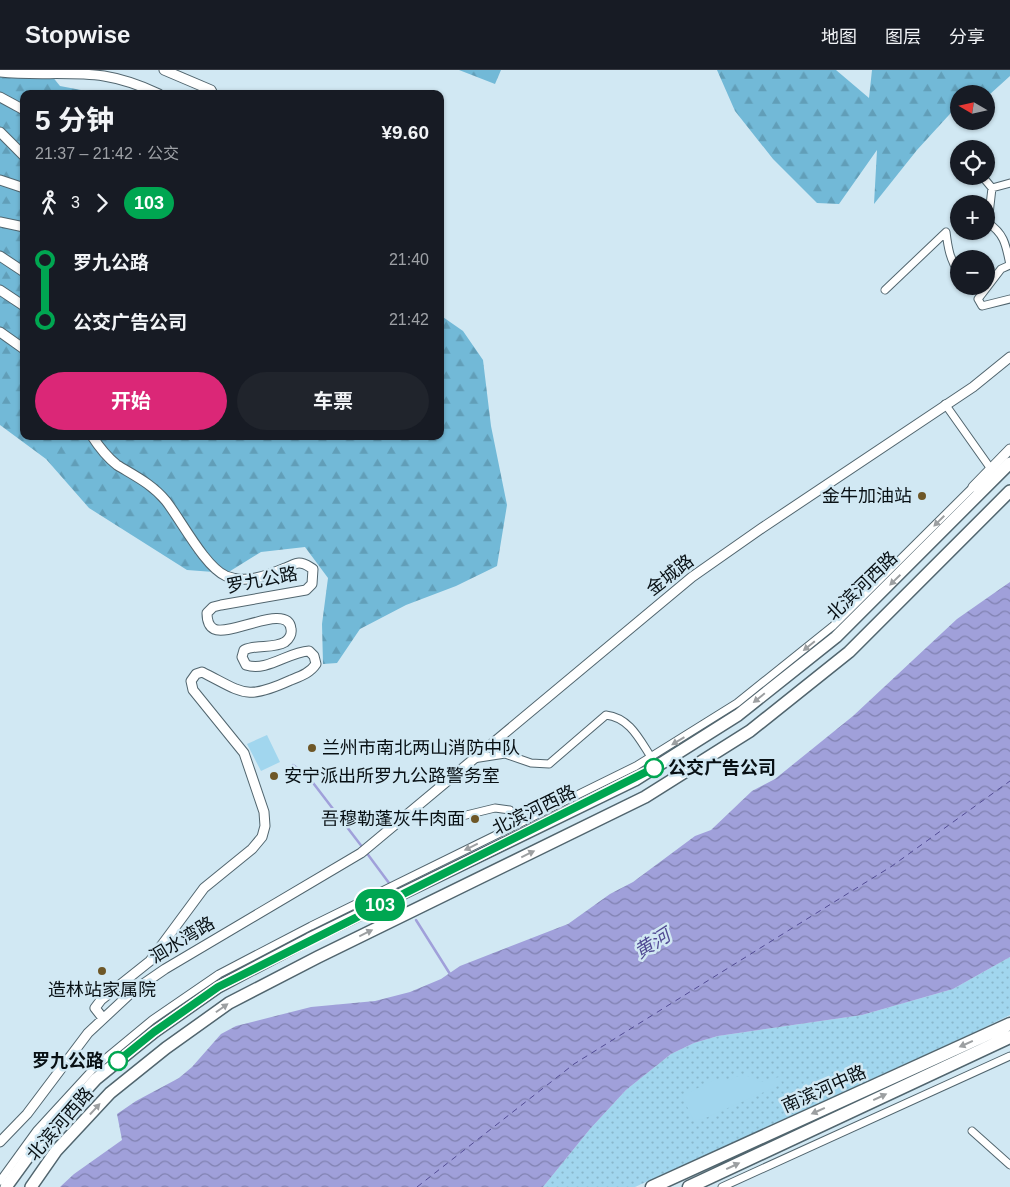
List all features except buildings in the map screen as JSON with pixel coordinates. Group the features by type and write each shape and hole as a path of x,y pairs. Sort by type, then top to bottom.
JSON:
{"highway":[{"name":"南滨河中路","path":"652,1187 1010,1024"},
{"name":"南滨河中路","path":"689,1187 1010,1036"}],"main road":[{"name":"北滨河西路","path":"6,1187 41,1139 96,1079 154,1032 218,987 318,935 635,780 654,762 738,715 836,637 985,481 1010,463"},
{"name":"北滨河西路","path":"30,1187 56,1151 110,1093 166,1048 229,1004 318,957 645,797 750,731 849,652 1010,491"}],"street":[{"path":"164,70 211,90"},
{"path":"0,72 26,75 79,74 104,76 147,90"},
{"path":"0,97 20,108"},
{"path":"0,132 20,152"},
{"path":"0,180 20,187"},
{"path":"992,188 1010,183"},
{"path":"990,185 992,188 988,223 998,230 1005,239 1010,265 1001,269 995,277"},
{"path":"0,222 20,226"},
{"path":"885,290 946,232 950,256"},
{"path":"0,256 20,269"},
{"path":"0,290 20,303"},
{"path":"981,295 978,299 982,306 1010,299"},
{"path":"0,332 20,346"},
{"name":"金城路","path":"370,845 692,577 973,387 1010,357"},
{"path":"946,404 991,469"},
{"name":"罗九公路","path":"95,440 103,452 116,464 142,479 165,501 204,555 224,575 252,579 265,577 298,563 307,564 312,569 312,584 306,590 213,607 207,613 207,622 213,629 223,631 273,618 283,618 289,622 292,630 290,637 285,642 275,645 253,646 244,650 242,657 246,665 254,668 299,651 308,651 314,656 316,664 312,671 266,692 254,694 234,689 202,672 196,674 191,681 192,690 244,753 264,812 266,826 262,837 252,849 204,888 150,961 101,1000 95,1008 102,1017"},
{"path":"985,481 991,469 1010,449"},
{"path":"0,1180 37,1130 94,1068 152,1020 219,974 310,926 519,824 654,762 628,722 616,716 606,715 549,764 531,763 505,754 472,759"},
{"path":"454,818 495,808 510,810 519,824"},
{"name":"洄水湾路","path":"0,1142 26,1114 102,1017 133,991 165,969 361,853 370,845"},
{"path":"722,1187 1010,1056"},
{"path":"972,1131 1010,1165"}],"green space":[{"path":"0,70 47,70 60,86 81,90 20,90 20,440 0,425"},
{"path":"459,70 501,70 495,84"},
{"path":"717,70 836,70 869,98 872,70 1010,70 1010,76 995,90 995,85 950,85 950,114 917,150 874,204 877,150 839,204 817,203 773,159 735,111"},
{"path":"444,318 463,331 483,360 491,426 507,505 497,566 456,586 406,605 360,629 337,663 323,664 322,624 328,578 305,547 261,552 227,573 187,570 89,508 46,459 20,440 444,440"}],"shaded area":[{"path":"267,735 280,762 261,771 247,744"},
{"path":"1010,957 1010,1015 635,1187 543,1187 590,1129 626,1090 671,1054 694,1043 718,1036 862,1015 953,989"},
{"path":"743,1074 760,1082 779,1077 782,1084 701,1120 693,1119 682,1096 716,1079 727,1081"}],"water":[{"name":"黄河","path":"1010,582 1010,957 953,989 862,1015 718,1036 694,1043 671,1054 626,1090 590,1129 543,1187 60,1187 74,1174 122,1140 117,1114 136,1101 179,1078 192,1067 221,1034 236,1026 311,1007 375,1001 410,992 441,979 460,966 568,924 610,894 633,882 695,836 711,830 752,791 775,779 853,716 957,619"}],"waterway":[{"path":"293,765 307,775 363,848"},
{"path":"366,852 389,883"},
{"path":"416,920 450,974"}],"ferry route":[{"path":"417,1187 574,1064 892,866 1010,781"}],"bus line":[{"name":"103","path":"118,1061 154,1032 218,987 309,939 635,780 654,768"}],"place":[{"name":"金牛加油站","path":"922,496"},
{"name":"兰州市南北两山消防中队","path":"312,748"},
{"name":"公交广告公司","path":"654,768"},
{"name":"安宁派出所罗九公路警务室","path":"274,776"},
{"name":"吾穆勒蓬灰牛肉面","path":"475,819"},
{"name":"造林站家属院","path":"102,971"},
{"name":"罗九公路","path":"118,1061"}]}
